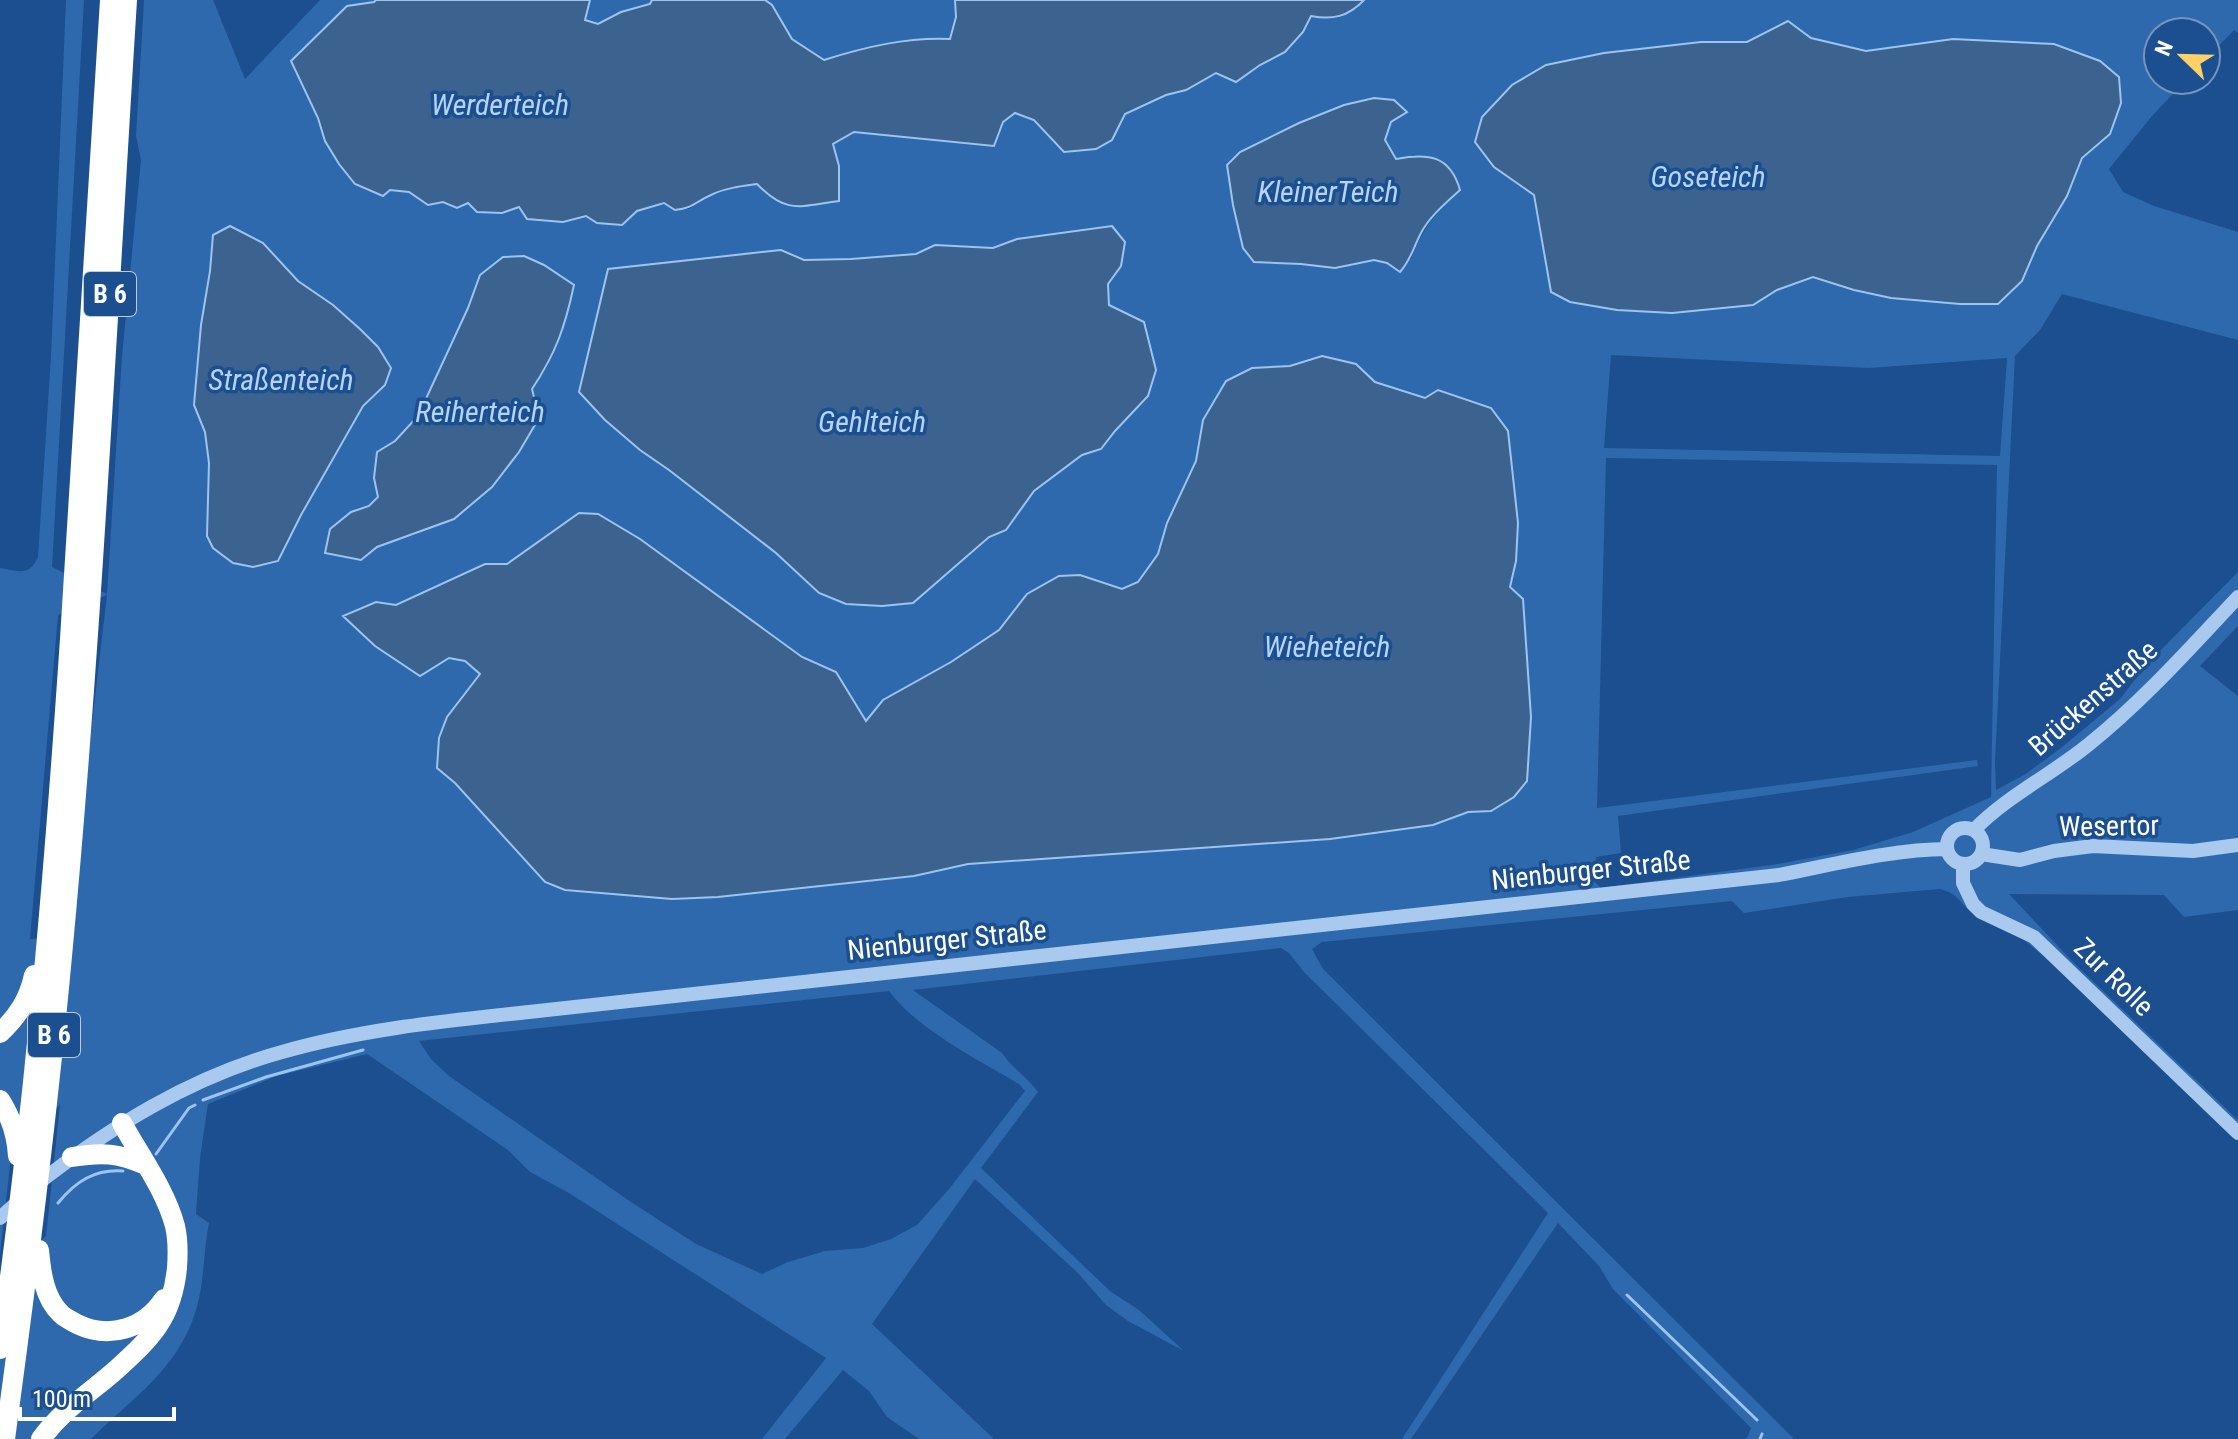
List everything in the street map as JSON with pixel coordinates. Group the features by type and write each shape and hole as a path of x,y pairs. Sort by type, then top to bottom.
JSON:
{"highway":[{"name":"B 6","path":"22,1138 49,954 83,587 110,0"},
{"name":"B 6","path":"0,1349 12,1266 46,1117 48,917 103,426 127,0"},
{"path":"0,1033 15,1019 49,954"},
{"path":"0,1100 22,1138 34,1246 41,1273 61,1314 96,1330 126,1329 156,1312 175,1282"},
{"path":"41,1439 68,1408 115,1371 147,1340 169,1308 178,1253 175,1226 122,1123"},
{"path":"72,1157 103,1152 146,1165"},
{"path":"5,1439 34,1246"}],"street":[{"name":"Brückenstraße","path":"1974,830 2003,804 2064,763 2124,714 2238,597"},
{"path":"1957,830 1974,830 1983,843 1981,854 1973,863 1963,864 1951,858 1947,849 1949,838 1957,830"},
{"name":"Wesertor","path":"1981,854 2020,860 2054,851 2093,846 2193,851 2238,845"},
{"name":"Nienburger Straße","path":"0,1218 29,1190 72,1157 122,1123 190,1086 281,1052 409,1025 1764,877 1931,849 1947,849"},
{"name":"Zur Rolle","path":"1963,864 1963,883 1973,904 1981,912 2034,937 2238,1133"}],"shaded area":[{"path":"66,0 84,0 52,567 107,594 122,356 141,160 136,136 144,0 213,0 245,79 320,0 376,0 347,6 291,62 318,118 325,141 390,190 409,192 428,205 443,202 519,207 563,222 586,216 597,223 621,225 645,208 668,205 689,209 714,195 738,187 757,184 768,196 839,166 833,144 854,132 993,146 1003,122 1015,113 1112,140 1125,114 1166,95 1186,90 1216,73 1237,82 1285,52 1303,32 1311,16 1357,8 1364,0 2238,0 2238,33 2234,30 2222,42 2222,16 2142,16 2142,96 2171,96 2109,169 2123,192 2154,206 2238,232 2238,340 2062,294 2040,330 2015,356 1995,762 1996,790 2024,775 2061,748 2120,699 2147,664 2238,572 2238,626 2200,666 2238,696 2238,910 2184,917 2164,895 2009,894 2074,963 2238,1120 2238,1141 2048,958 2017,935 1975,915 1954,895 1940,889 1848,897 1744,913 1732,901 1322,942 1312,949 1323,969 1794,1439 1745,1439 1751,1428 1613,1289 1599,1266 1558,1223 1411,1439 1402,1439 1548,1213 1304,972 1289,953 1281,948 913,990 1002,1053 1038,1092 981,1168 1111,1292 1139,1310 1184,1351 1128,1321 1106,1305 1077,1272 975,1179 872,1324 994,1439 919,1439 887,1417 869,1391 843,1370 785,1439 762,1439 826,1358 569,1193 530,1172 508,1150 367,1054 277,1076 208,1104 196,1214 209,1223 199,1299 178,1350 152,1381 91,1439 0,1439 0,1277 46,1236 60,1105 11,1157 0,1254 0,568 27,570 38,557 51,357","holes":["1788,21 1811,38 1866,51 1953,39 2054,44 2110,134 2082,158 2067,196 2037,246 2022,281 1854,290 1813,276 1777,290 1753,305 1551,292 1512,85 1546,65 1604,53 1701,42 1747,42","1391,122 1385,140 1396,159 1414,155 1460,191 1431,222 1411,259 1387,263 1374,260 1272,264 1243,248 1227,165","213,235 263,243 298,281 333,305 378,347 385,385 363,406 278,561 253,567 233,562 213,549 207,536 209,463 205,432 194,404","1017,239 1121,266 1108,284 1109,305 1144,323 1115,431 1101,449 1082,455 1034,491 1006,530 989,537 913,603 819,592 776,553 640,450 605,420 579,391 609,269 781,250 804,260 916,254 935,245 993,248","480,275 549,364 417,534 377,547 361,560 351,512 369,506 378,496 374,478 377,453 395,441 418,416","1611,355 1869,368 2007,358 2000,456 1604,448","1322,356 1356,364 1375,382 1425,398 1438,390 1491,408 1508,431 1518,523 1516,561 1510,587 1523,599 1531,717 1527,781 1491,811 1468,812 1433,825 1330,839 968,864 914,876 718,897 671,899 565,890 437,768 447,717 480,674 460,660 450,659 437,665 343,617 376,602 396,605 485,564 507,564 579,513 640,539 802,657 836,672 866,722 999,630 1027,594 1080,575 1122,589 1138,582 1158,554 1167,523 1196,461 1203,420 1252,368 1290,366","1606,458 1997,465 1991,797 1913,832 1853,850 1778,864 1601,888 1595,882 1596,857 1621,853 1618,816 1978,766 1977,760 1597,808","107,595 67,937 30,939 58,615","889,991 932,1031 1019,1084 1025,1091 917,1225 891,1239 863,1248 825,1251 762,1274 696,1244 631,1202 449,1076 431,1059 419,1041"]},
{"path":"590,0 652,0 650,4 621,12 598,24 584,20"},
{"path":"765,0 955,0 956,17 950,39 918,39 886,44 824,60 792,39 772,5"}],"water":[{"name":"Werderteich","path":"376,0 590,0 585,20 598,24 621,12 650,4 652,0 765,0 772,5 792,39 824,60 886,44 950,39 956,17 955,0 1364,0 1339,16 1311,16 1303,32 1285,52 1236,82 1216,73 1186,90 1166,95 1125,114 1112,140 1096,149 1064,152 1034,120 1015,113 1003,122 994,146 854,132 833,144 839,166 839,201 795,206 777,200 757,184 722,191 681,209 675,210 664,203 637,211 622,225 597,223 586,216 563,222 527,219 519,207 502,213 477,212 468,203 457,208 443,202 428,205 409,192 390,190 383,196 355,184 325,141 318,118 291,61 347,6"},
{"name":"Goseteich","path":"1788,21 1811,38 1866,51 1953,39 2054,44 2100,61 2119,77 2121,103 2110,134 2082,158 2067,196 2037,246 2022,281 1998,304 1960,304 1891,298 1813,277 1777,290 1753,305 1672,313 1617,310 1570,302 1551,292 1534,195 1494,167 1475,142 1482,117 1512,85 1546,65 1604,53 1701,42 1747,42"},
{"name":"KleinerTeich","path":"1374,98 1394,100 1407,112 1391,122 1385,140 1396,159 1418,156 1436,159 1450,170 1460,190 1429,221 1404,267 1400,272 1387,263 1374,260 1335,268 1254,262 1243,248 1227,165 1240,152 1299,123 1344,105"},
{"name":"Straßenteich","path":"230,226 263,243 298,281 333,305 360,329 378,347 391,368 385,385 363,406 278,561 253,567 233,563 213,548 207,536 209,463 205,432 194,405 213,235"},
{"name":"Gehlteich","path":"1112,226 1125,242 1121,266 1108,284 1109,305 1144,322 1156,370 1148,396 1101,449 1082,455 1034,491 1006,530 989,537 913,603 882,606 846,604 819,593 776,553 640,450 579,392 608,269 781,250 804,260 916,254 935,245 993,248 1017,239"},
{"name":"Reiherteich","path":"524,256 574,285 559,339 532,389 539,418 519,452 492,487 454,519 377,547 361,560 325,553 330,529 351,512 369,506 378,497 374,478 377,452 395,441 418,416 480,275 503,257"},
{"name":"Wieheteich","path":"1322,356 1356,364 1375,382 1425,398 1438,390 1491,408 1508,431 1518,523 1516,561 1510,587 1523,599 1531,717 1527,781 1514,797 1491,811 1468,812 1433,825 1330,839 968,864 914,876 718,897 672,899 565,890 545,882 455,783 437,768 439,738 447,717 480,674 465,661 449,658 420,676 375,646 343,616 376,602 396,605 485,564 507,564 579,513 598,514 640,539 802,657 836,672 866,721 883,700 951,662 999,630 1027,594 1059,576 1080,575 1122,589 1138,582 1158,554 1167,523 1196,461 1203,420 1226,381 1252,368 1290,366"}],"waterway":[{"path":"203,1100 266,1077 363,1050"},
{"path":"156,1154 189,1108 195,1105"},
{"path":"58,1203 72,1188 95,1174 123,1171"},
{"path":"1627,1295 1757,1420"},
{"path":"1760,1439 1762,1434"}]}
